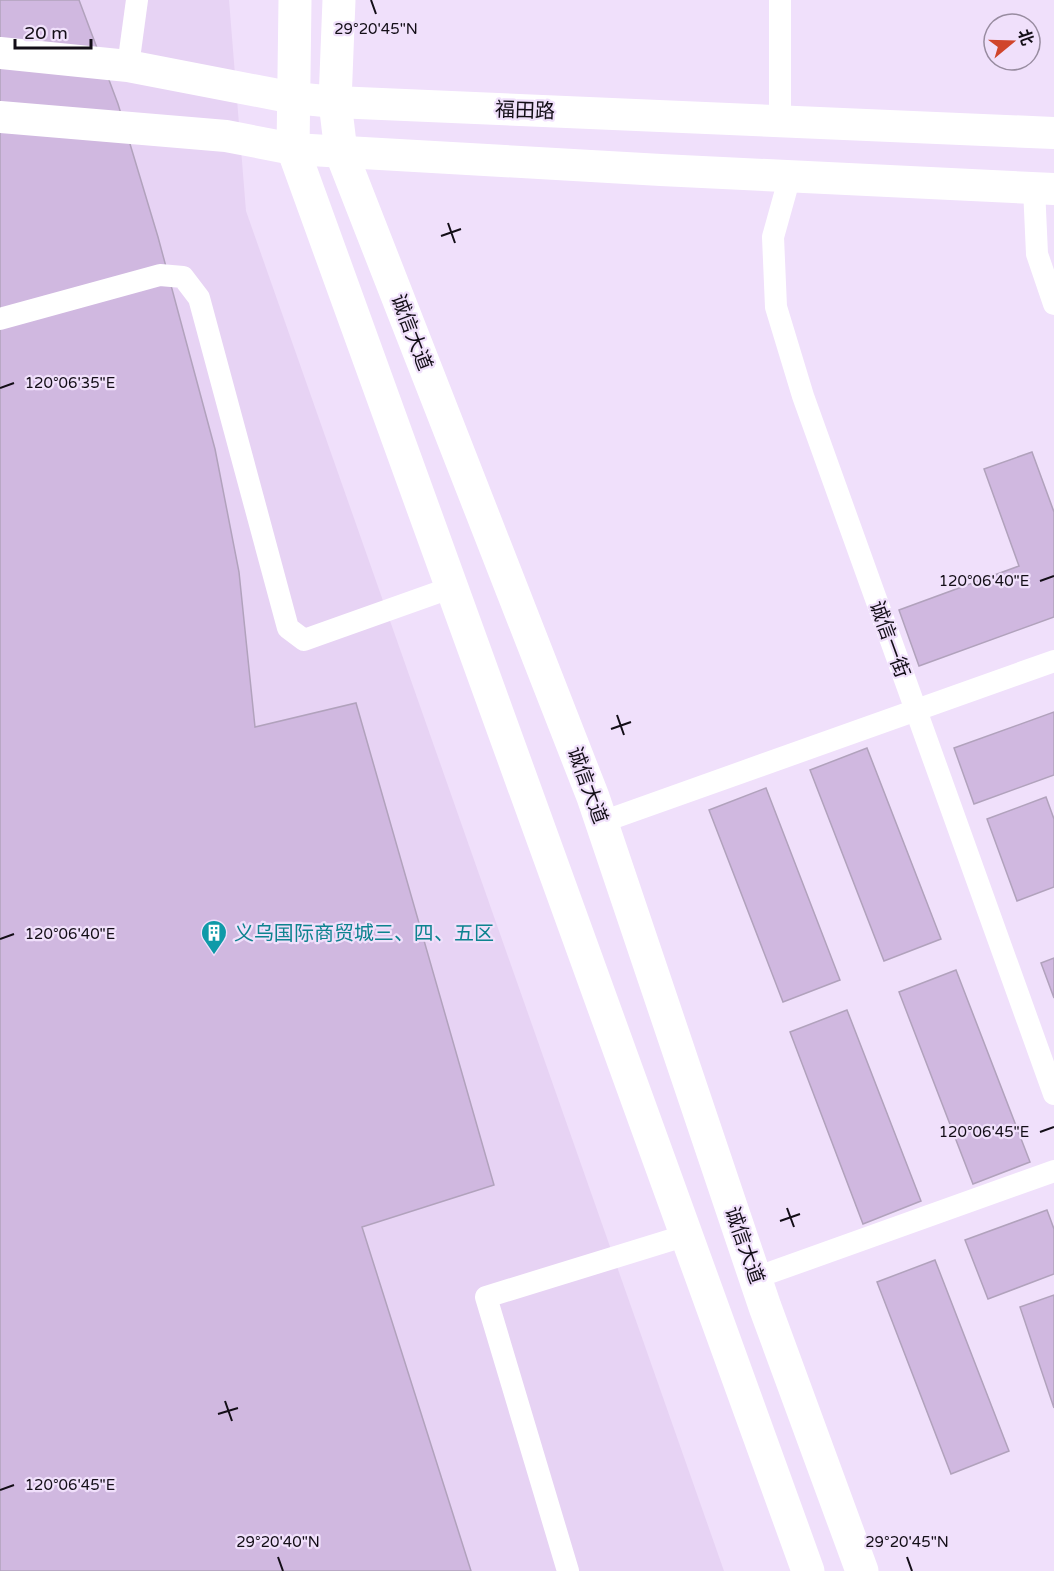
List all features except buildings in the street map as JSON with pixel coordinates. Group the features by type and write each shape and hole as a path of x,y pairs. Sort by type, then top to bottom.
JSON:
{"main road":[{"path":"295,0 293,149 808,1571"},
{"name":"诚信大道","path":"339,0 335,102 341,152 593,797 765,1307 862,1571"},
{"name":"福田路","path":"0,53 128,66 294,98 335,102 1054,133"},
{"path":"0,117 226,136 293,149 1044,188"}],"street":[{"path":"128,66 137,0"},
{"path":"780,0 780,121"},
{"name":"诚信一街","path":"790,176 773,237 776,306 803,396 1054,1094"},
{"path":"1044,188 1037,254 1054,304"},
{"path":"0,319 160,275 183,277 199,298 288,628 304,640 453,587"},
{"path":"602,822 1054,661"},
{"path":"769,1273 1054,1171"},
{"path":"568,1571 486,1297 687,1236"}],"shaded area":[{"name":"义乌国际商贸城三、四、五区","path":"0,0 229,0 246,211 724,1571 0,1571"}],"place":[{"name":"义乌国际商贸城三、四、五区","path":"214,956"}]}
